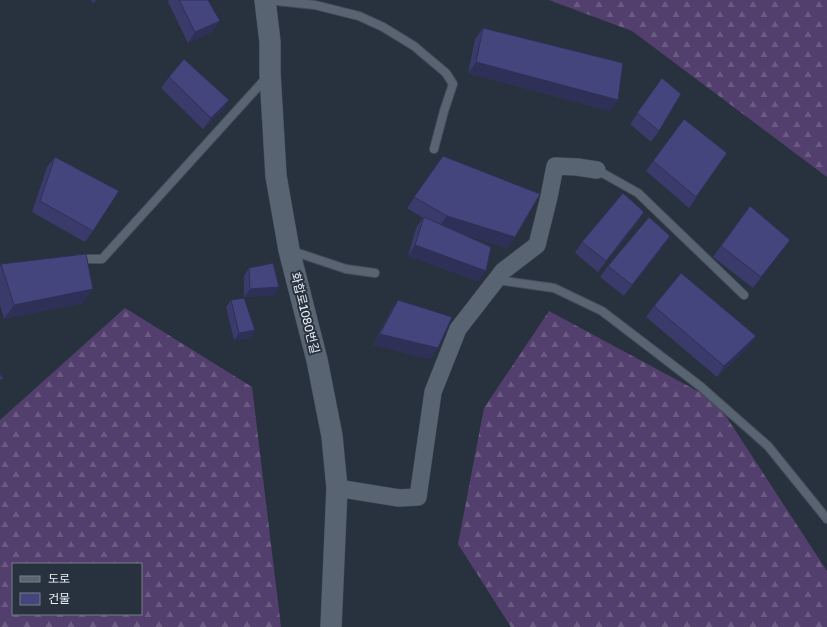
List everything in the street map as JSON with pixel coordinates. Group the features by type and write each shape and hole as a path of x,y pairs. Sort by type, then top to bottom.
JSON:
{"street":[{"name":"화합로1080번길","path":"266,0 270,42 270,73 276,176 290,250 317,360 332,436 337,488 331,627"},
{"path":"337,488 399,498 418,497 432,392 458,329 503,271 537,245 555,166 597,170"}],"lane":[{"path":"266,0 289,1 315,5 360,16 383,26 414,46 446,73 453,84 434,149"},
{"path":"72,259 102,259 270,73"},
{"path":"597,170 638,193 744,294"},
{"path":"290,250 346,269 375,273"},
{"path":"497,280 554,288 602,312 700,386 768,446 827,520"}],"green space":[{"path":"549,0 827,0 827,177 632,31"},
{"path":"125,308 252,387 281,627 0,627 0,420"},
{"path":"549,311 716,401 827,571 827,627 511,627 458,544 484,408"}],"building":[{"path":"179,0 208,0 220,21 195,32"},
{"path":"483,28 623,63 618,100 476,62"},
{"path":"184,59 229,100 211,118 169,77"},
{"path":"662,78 681,94 659,131 637,113"},
{"path":"684,119 727,153 696,197 653,161"},
{"path":"443,156 540,194 515,237 447,216 414,197"},
{"path":"55,157 119,191 93,231 40,201"},
{"path":"623,193 644,212 606,261 582,242"},
{"path":"750,206 790,240 761,277 721,246"},
{"path":"424,217 491,247 486,271 415,245"},
{"path":"649,217 670,236 632,285 608,266"},
{"path":"86,254 93,289 14,305 1,264"},
{"path":"273,263 279,287 250,289 249,268"},
{"path":"681,273 756,336 724,366 654,306"},
{"path":"244,298 255,330 239,333 231,300"},
{"path":"398,300 452,317 438,348 380,334"},
{"path":"0,373 3,379 0,380"}]}
